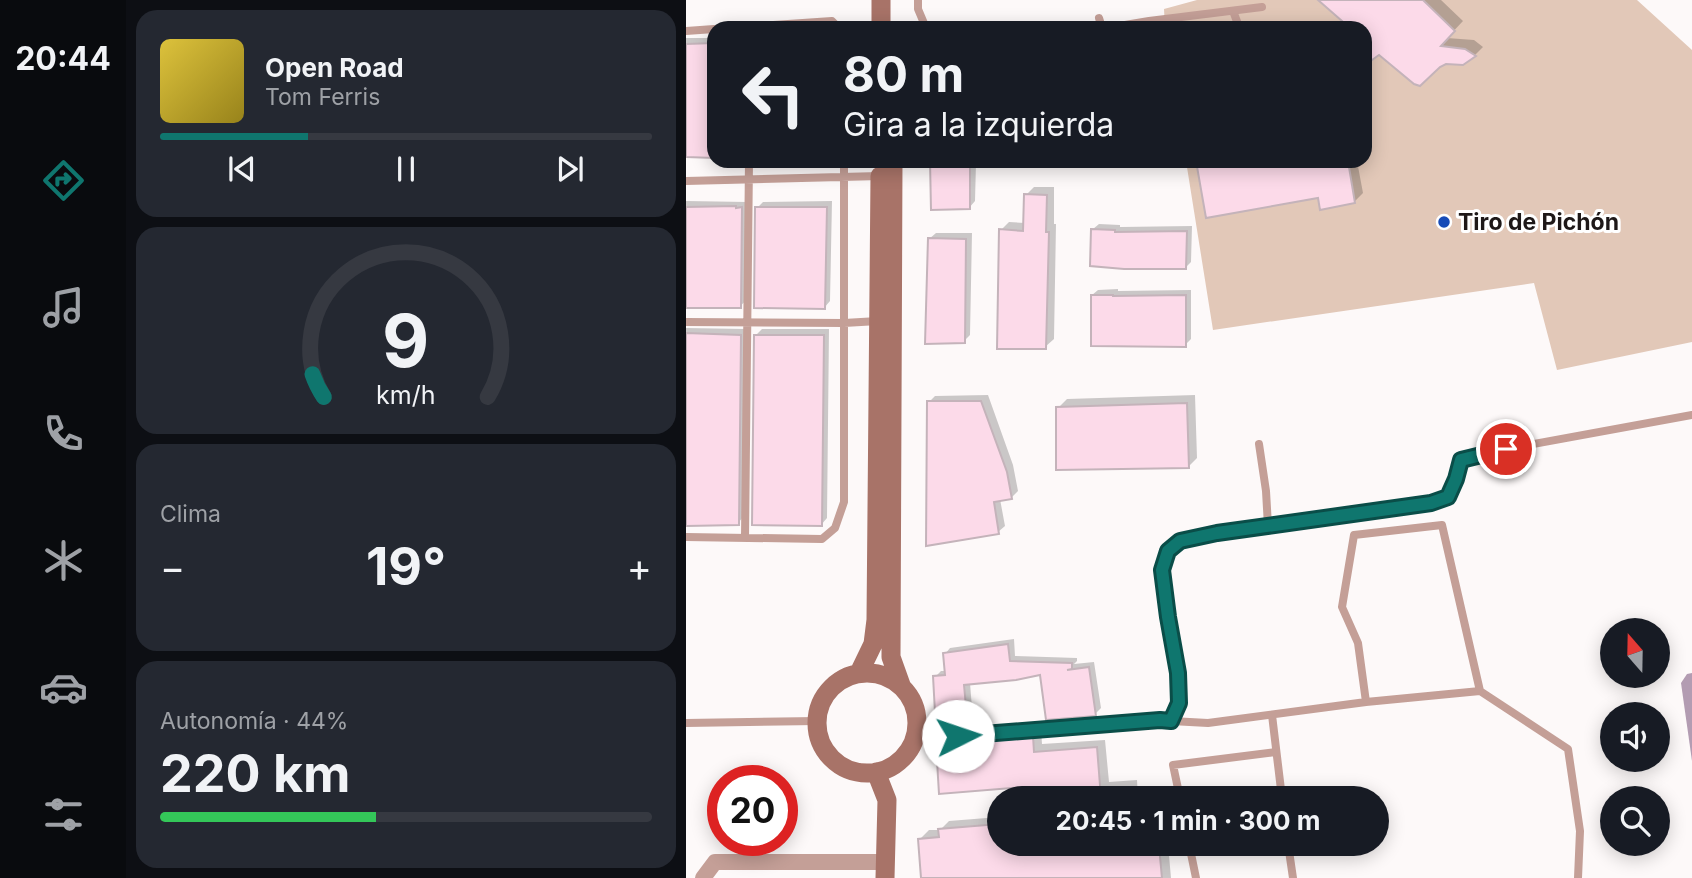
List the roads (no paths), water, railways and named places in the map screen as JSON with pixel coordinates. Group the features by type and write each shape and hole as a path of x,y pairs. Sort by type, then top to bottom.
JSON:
{"main road":[{"path":"881,0 881,21"},
{"path":"894,0 894,21"},
{"path":"893,168 891,657 901,685 916,709 917,728 915,739 906,754 893,765 876,772 861,772 838,764 826,751 819,736 817,721 822,701 828,692 836,683 859,673 882,674 901,685"},
{"path":"859,673 873,644 876,620 880,169"},
{"path":"876,772 887,800 885,870"}],"street":[{"path":"703,878 715,862 885,870"}],"lane":[{"path":"918,0 918,9 923,21"},
{"path":"1149,21 1262,7"},
{"path":"1233,11 1237,21"},
{"path":"686,31 707,30"},
{"path":"745,538 749,168"},
{"path":"686,537 822,539 835,528 844,502 844,168"},
{"path":"686,181 844,177 880,169"},
{"path":"686,322 878,321"},
{"path":"1171,721 1179,703 1178,673 1162,570 1168,551 1180,541 1217,533 1431,503 1448,497 1461,460 1506,449 1692,415"},
{"path":"1259,444 1268,526"},
{"path":"1366,702 1358,643 1342,607 1354,535 1430,527 1442,526 1480,691"},
{"path":"915,739 1160,720 1208,723 1366,702 1480,691 1568,749 1580,831 1578,878"},
{"path":"1272,715 1280,786"},
{"path":"686,723 817,721"},
{"path":"1177,786 1173,765 1276,752"},
{"path":"1191,856 1196,878"},
{"path":"1290,856 1293,878"}],"place":[{"name":"Tiro de Pichón","path":"1444,222"}]}
